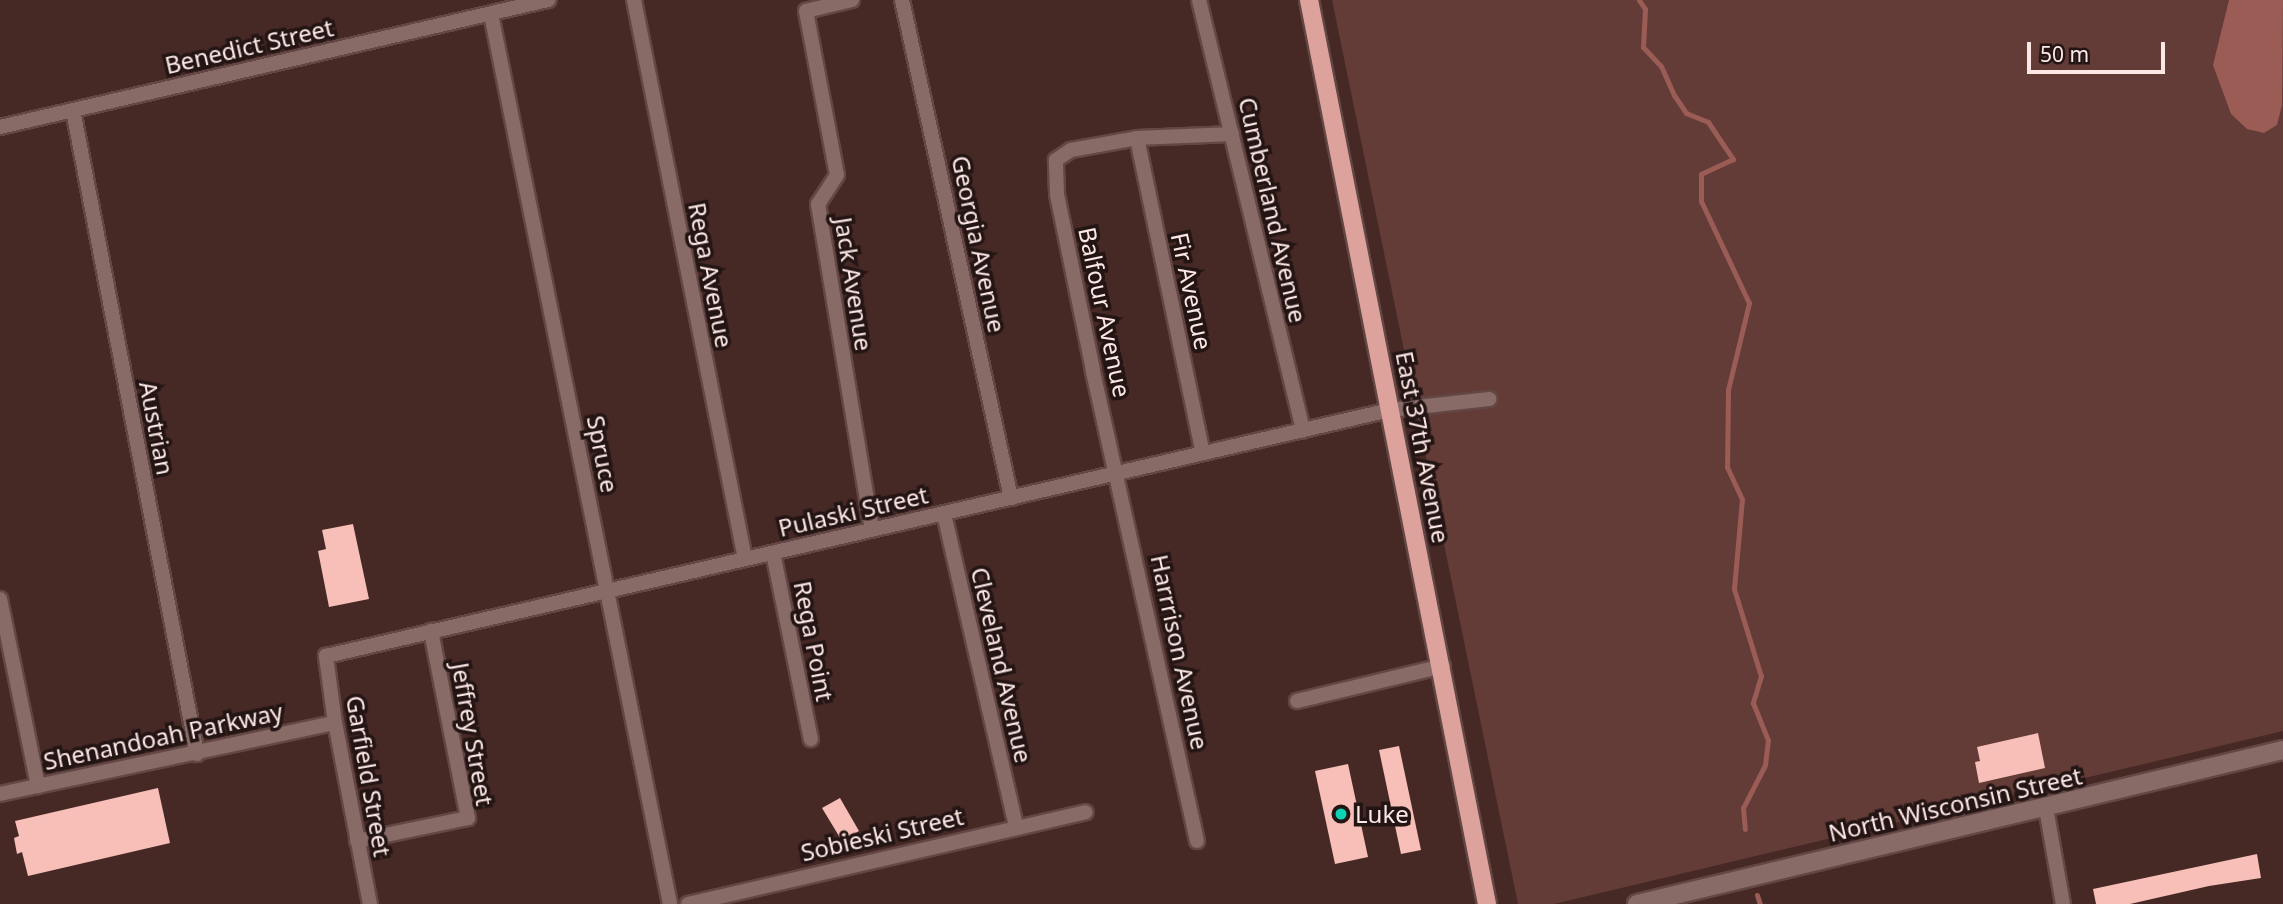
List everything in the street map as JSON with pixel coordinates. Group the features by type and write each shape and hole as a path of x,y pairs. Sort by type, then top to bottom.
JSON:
{"main road":[{"name":"East 37th Avenue","path":"1309,0 1443,666 1487,904"}],"street":[{"name":"Benedict Street","path":"0,127 548,0"},
{"name":"Rega Avenue","path":"634,0 745,559"},
{"name":"Jack Avenue","path":"852,0 806,11 837,175 818,204 872,530"},
{"name":"Georgia Avenue","path":"902,0 1011,498"},
{"name":"Cumberland Avenue","path":"1199,0 1303,431"},
{"name":"Spruce","path":"491,14 670,904"},
{"name":"Austrian","path":"73,110 197,754"},
{"path":"1137,138 1232,134"},
{"name":"Balfour Avenue","path":"1117,473 1057,194 1056,160 1071,150 1137,138"},
{"name":"Fir Avenue","path":"1137,138 1203,453"},
{"name":"Pulaski Street","path":"326,656 1390,410 1489,399"},
{"name":"Harrrison Avenue","path":"1117,473 1197,841"},
{"name":"Cleveland Avenue","path":"944,514 1016,826"},
{"name":"Rega Point","path":"773,553 811,739"},
{"path":"0,599 38,786"},
{"name":"Jeffrey Street","path":"358,841 468,818 431,631"},
{"name":"Garfield Street","path":"326,656 335,723 370,904"},
{"path":"1297,701 1443,666"},
{"name":"Shenandoah Parkway","path":"0,794 335,723"},
{"name":"North Wisconsin Street","path":"1637,904 2283,750"},
{"path":"2046,808 2063,904"},
{"name":"Sobieski Street","path":"688,904 1016,826 1086,812"}],"shaded area":[{"path":"1332,0 2283,0 2283,731 1554,904 1518,904"},
{"path":"2229,0 2283,0 2282,105 2277,125 2264,133 2247,129 2231,114 2213,65"}],"building":[{"path":"353,524 369,599 329,607 318,551 326,549 322,530"},
{"path":"2038,733 2045,768 1979,783 1975,762 1980,761 1977,747"},
{"name":"Luke","path":"1399,746 1421,850 1401,854 1379,750"},
{"name":"Luke","path":"1348,764 1368,857 1335,864 1315,771"},
{"path":"158,788 170,843 28,876 22,852 17,854 14,838 19,836 15,821"},
{"path":"840,798 859,831 842,841 822,808"},
{"path":"2257,854 2261,878 2209,886 2130,904 2096,904 2093,889"}],"waterway":[{"path":"1639,0 1645,9 1643,47 1661,66 1674,95 1686,113 1708,122 1733,159 1701,174 1701,201 1749,303 1728,390 1727,467 1742,499 1734,589 1761,676 1753,703 1768,740 1765,765 1743,808 1745,829"},
{"path":"1757,895 1760,904"}],"place":[{"name":"Luke","path":"1341,814"}]}
